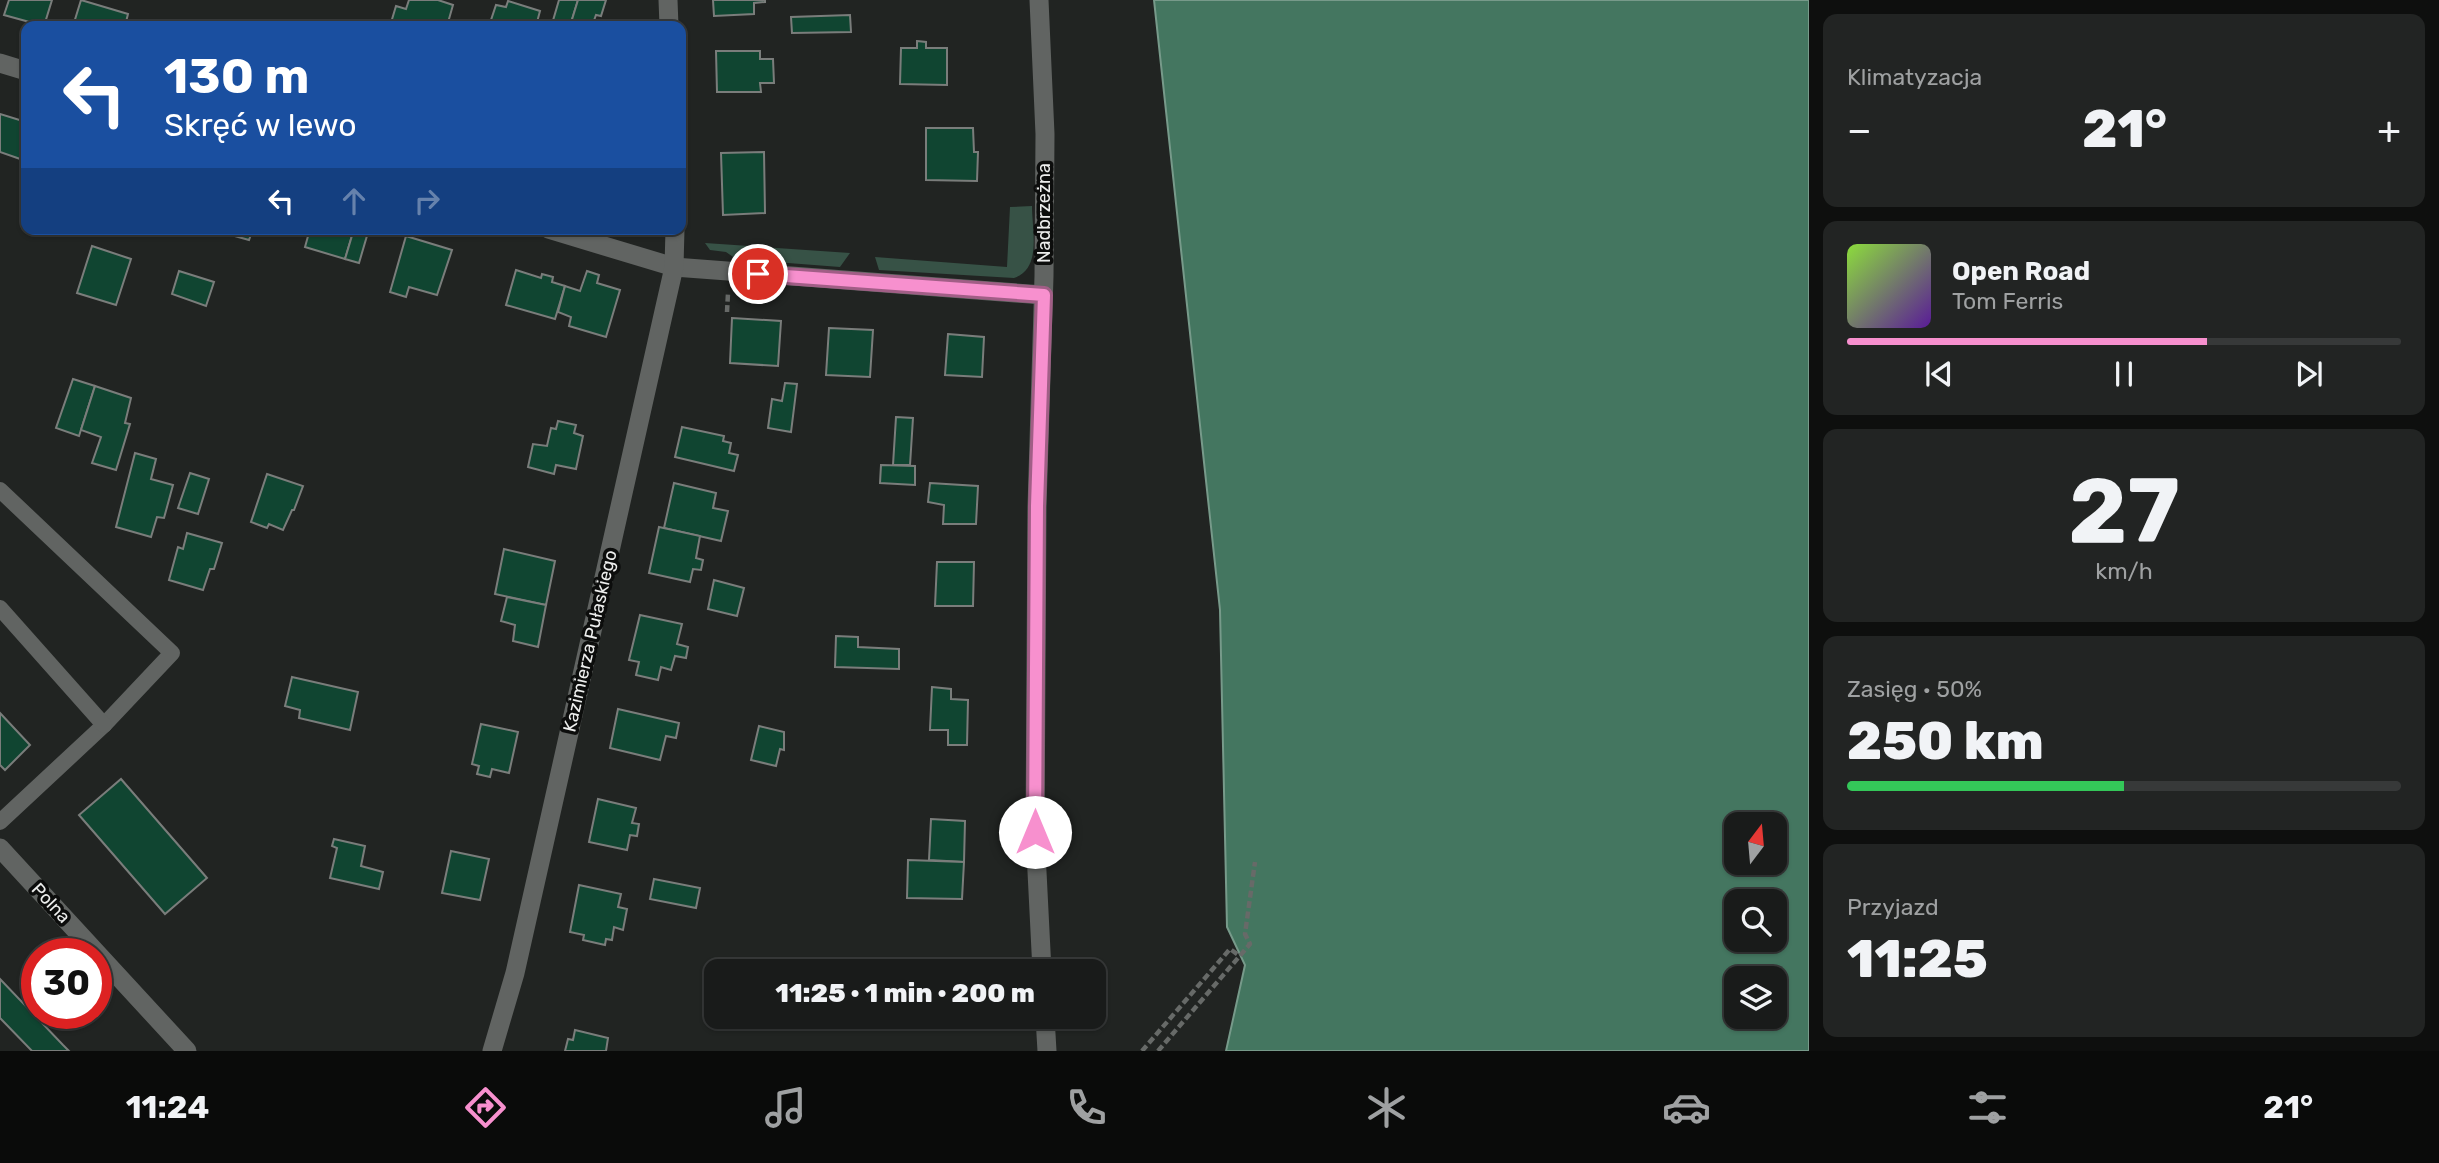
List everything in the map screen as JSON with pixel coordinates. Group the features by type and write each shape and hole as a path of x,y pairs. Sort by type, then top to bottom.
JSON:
{"street":[{"path":"668,0 669,21"},
{"name":"Nadbrzeżna","path":"1039,0 1045,134 1044,295 1037,506 1035,818 1041,959"},
{"path":"0,63 21,69"},
{"path":"568,235 674,267 1044,295"},
{"name":"Kazimierza Pułaskiego","path":"492,1051 515,973 674,267 675,235"},
{"name":"Polna","path":"0,848 187,1051"},
{"path":"1045,1029 1046,1051"}],"lane":[{"path":"0,490 172,653 104,725 0,822"},
{"path":"0,608 104,725"}],"path":[{"path":"727,312 728,292"},
{"path":"1158,1051 1250,944 1245,934 1255,862"},
{"path":"1142,1051 1230,949 1240,956"}],"shaded area":[{"path":"1154,0 1809,0 1809,1051 1226,1051 1245,965 1227,927 1220,610"},
{"path":"1032,206 1032,258 1023,273 1014,278 879,270 875,257 1007,267 1010,207"},
{"path":"705,243 850,253 840,267 736,259 726,252 710,250"}],"building":[{"path":"9,0 52,0 46,21 26,21 4,15"},
{"path":"81,0 128,14 126,21 75,21"},
{"path":"409,0 438,0 453,5 448,21 392,21 396,6 406,9"},
{"path":"559,0 578,0 572,21 553,21"},
{"path":"578,0 606,0 601,16 596,15 594,21 572,21"},
{"path":"713,0 765,2 754,3 754,14 714,16"},
{"path":"508,1 540,11 537,21 491,21 496,5 506,7"},
{"path":"850,15 851,32 792,33 791,17"},
{"path":"917,41 926,42 926,48 947,48 947,85 900,84 901,48 917,48"},
{"path":"716,51 760,51 760,59 773,59 774,83 760,83 761,92 717,92"},
{"path":"0,114 21,120 21,159 0,152"},
{"path":"926,128 973,128 974,152 978,152 977,181 926,180"},
{"path":"764,152 765,213 723,215 721,153"},
{"path":"231,235 251,235 249,240"},
{"path":"308,235 352,235 345,259 305,247"},
{"path":"352,235 367,235 359,263 345,259"},
{"path":"406,236 452,250 437,295 409,287 406,297 390,292"},
{"path":"92,246 131,259 116,305 77,293"},
{"path":"516,270 541,278 542,274 553,277 552,282 565,286 555,319 506,305"},
{"path":"179,271 214,282 206,306 172,294"},
{"path":"587,271 599,275 597,283 620,290 606,337 569,326 571,317 558,312 565,286 580,291"},
{"path":"732,318 781,321 778,366 730,363"},
{"path":"829,328 873,330 870,377 826,375"},
{"path":"948,334 984,337 982,377 945,375"},
{"path":"73,379 95,386 79,436 56,428"},
{"path":"785,383 797,384 791,432 768,428 772,399 782,401"},
{"path":"95,386 131,398 125,423 130,424 116,470 92,463 101,437 81,430"},
{"path":"896,417 913,418 910,465 893,465"},
{"path":"558,421 576,425 574,433 583,436 576,469 556,465 554,474 528,467 533,444 547,446 551,428 556,429"},
{"path":"682,427 724,436 723,441 731,443 729,453 738,455 734,471 675,457"},
{"path":"135,453 156,459 151,479 173,485 164,518 157,517 151,537 116,527"},
{"path":"881,465 915,466 915,485 880,483"},
{"path":"190,473 209,479 198,514 178,508"},
{"path":"267,474 303,486 283,530 269,524 267,528 251,522"},
{"path":"674,483 716,493 713,508 728,511 721,541 664,528"},
{"path":"930,483 978,486 976,524 943,524 944,505 928,502"},
{"path":"659,527 700,536 696,558 703,560 701,570 693,569 690,582 649,573"},
{"path":"187,533 222,543 214,569 210,569 203,590 169,580 178,547 183,549"},
{"path":"504,549 555,561 546,605 495,594"},
{"path":"937,562 974,562 973,606 935,606"},
{"path":"714,580 744,588 737,616 708,609"},
{"path":"507,597 546,605 538,647 513,641 515,625 501,621"},
{"path":"640,615 682,624 677,644 688,647 686,658 675,656 671,670 661,667 658,680 636,675 639,662 629,660"},
{"path":"836,636 858,637 858,647 899,649 899,669 835,667"},
{"path":"292,677 358,692 350,730 299,718 300,710 285,706"},
{"path":"932,687 951,689 951,699 968,700 967,745 948,745 948,730 930,730"},
{"path":"618,709 679,723 676,738 666,736 660,760 610,748"},
{"path":"0,713 30,745 5,770 0,765"},
{"path":"481,724 518,732 509,773 492,769 490,777 477,774 479,766 472,764"},
{"path":"759,726 784,732 784,750 780,749 776,766 751,760"},
{"path":"121,779 207,878 165,914 79,815"},
{"path":"598,799 636,808 632,823 639,824 637,836 630,835 627,850 589,842"},
{"path":"931,819 965,821 964,862 929,860"},
{"path":"334,839 365,846 361,866 383,872 379,889 330,878 337,848 332,846"},
{"path":"451,851 489,859 480,900 442,893"},
{"path":"908,860 964,862 962,899 907,898"},
{"path":"654,879 700,888 696,908 650,899"},
{"path":"579,885 621,894 618,907 627,909 623,930 614,927 612,940 606,939 605,945 583,940 584,935 570,932"},
{"path":"0,979 21,1001 21,1029 48,1029 69,1051 32,1051 0,1018"},
{"path":"575,1030 608,1038 606,1051 565,1051 568,1039 573,1040"}],"route":[{"path":"758,274 1044,295 1037,506 1035,832"}]}
